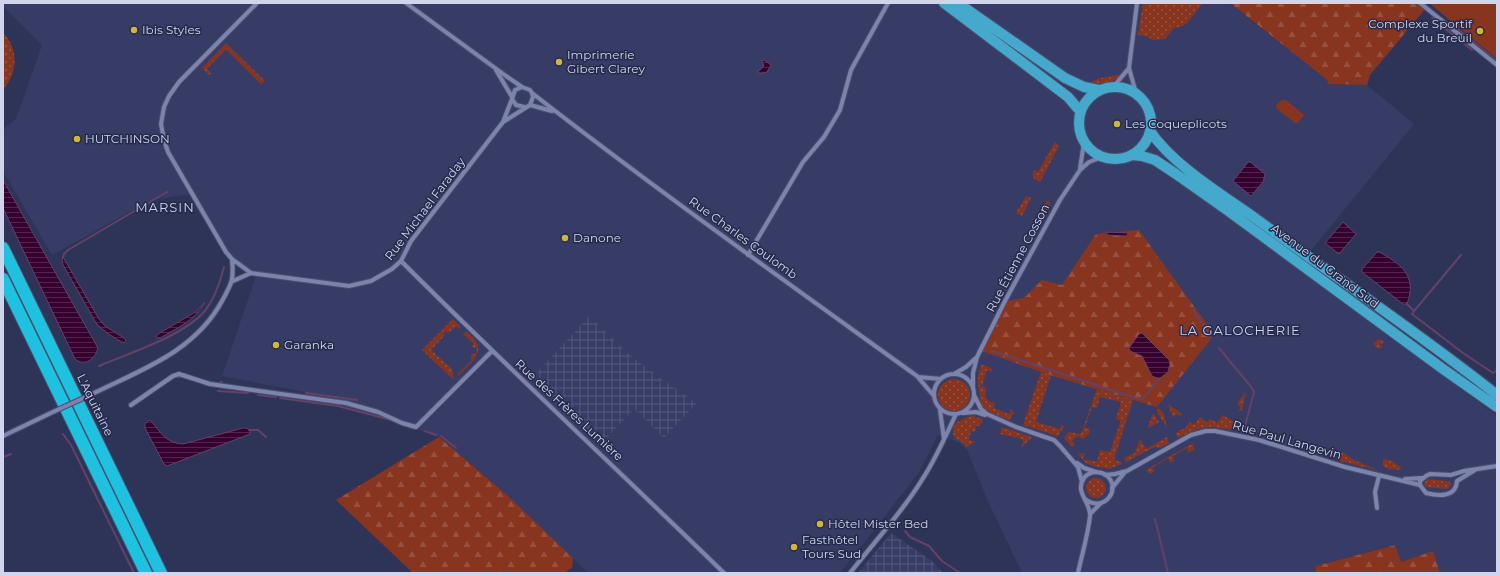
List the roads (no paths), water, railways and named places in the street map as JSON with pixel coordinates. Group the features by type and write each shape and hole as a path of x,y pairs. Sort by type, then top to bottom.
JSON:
{"highway":[{"name":"L'Aquitaine","path":"3,248 161,573"},
{"path":"3,279 146,573"}],"main road":[{"path":"944,3 1068,97 1080,111"},
{"path":"958,3 1065,78 1084,86 1099,90"},
{"path":"1114,86 1125,88 1136,93 1144,100 1149,110 1151,121 1150,132 1144,145 1132,155 1117,159 1102,157 1092,151 1084,142 1079,127 1080,111 1087,99 1099,90 1114,86"},
{"name":"Avenue du Grand Sud","path":"1150,132 1166,150 1201,180 1450,358 1497,395"},
{"name":"Avenue du Grand Sud","path":"1132,155 1155,160 1176,174 1497,407"}],"street":[{"path":"233,281 251,273 226,252 191,194 168,152 163,136 162,118 165,104 176,86 257,3"},
{"name":"Rue Charles Coulomb","path":"406,3 522,87 526,88 558,114 748,255 918,376 934,396"},
{"path":"748,255 803,162 824,137 840,110 851,70 888,3"},
{"path":"1136,93 1129,68 1137,3"},
{"path":"1420,3 1497,65"},
{"name":"Rue Charles Coulomb","path":"494,67 516,105 523,108 528,106 542,107 558,114"},
{"path":"1114,86 1129,68"},
{"path":"512,98 515,90 522,87"},
{"path":"528,106 533,97 532,93"},
{"name":"Rue Michael Faraday","path":"251,273 345,286 374,280 392,269 401,261 411,241 503,122 512,98"},
{"name":"Rue Michael Faraday","path":"503,122 528,106"},
{"name":"Rue Étienne Cosson","path":"1080,170 1084,142"},
{"name":"Rue Étienne Cosson","path":"973,389 973,373 977,357 1050,217 1080,170 1089,162 1102,157"},
{"path":"3,436 88,396 163,358 192,340 209,322 233,281 232,258"},
{"name":"Rue des Frères Lumière","path":"401,261 492,351 635,486 724,573"},
{"path":"131,405 173,376 179,374 210,384 346,403 378,412 402,423 416,427 492,351"},
{"name":"Rue Étienne Cosson","path":"954,374 966,367 977,357"},
{"path":"944,439 940,410 937,406 934,390 941,379 954,374 966,378 970,383 981,409 1016,427 1054,440 1084,468 1105,475 1112,483 1109,498 1100,504 1090,514"},
{"name":"Rue Charles Coulomb","path":"918,376 941,379"},
{"path":"961,413 970,406 974,395"},
{"path":"940,410 945,413 956,414 976,412 992,416"},
{"path":"850,573 925,477 956,414"},
{"name":"Rue Paul Langevin","path":"1105,475 1127,471 1191,435 1206,431 1220,432 1259,440 1344,467 1420,485 1426,493 1451,494 1455,490 1457,481 1475,470"},
{"path":"1075,461 1080,472 1082,482"},
{"name":"Rue Paul Langevin","path":"1401,480 1423,478 1430,474 1451,475 1464,471 1497,466"},
{"name":"Rue Paul Langevin","path":"1112,488 1127,471"},
{"path":"1078,573 1090,514 1080,489 1082,482 1087,475 1096,472"},
{"path":"1451,475 1457,481"},
{"path":"1377,508 1375,492 1379,476"},
{"path":"1420,485 1420,481 1423,478"},
{"path":"1085,499 1094,504 1100,504"}],"waterway":[{"path":"1432,18 1472,50"},
{"path":"1454,26 1497,61"},
{"path":"63,257 68,250 167,192"},
{"path":"1414,311 1461,255"},
{"path":"99,366 170,336 196,320 212,301 219,285 224,267"},
{"path":"1407,304 1414,311 1412,314 1463,353 1493,373 1497,370"},
{"path":"1193,310 1209,334 1209,337"},
{"path":"1219,348 1254,392 1245,426 1246,430"},
{"path":"992,351 1142,400 1159,379"},
{"path":"218,391 248,393"},
{"path":"306,393 357,400"},
{"path":"258,395 276,397"},
{"path":"280,398 338,406 391,420"},
{"path":"249,430 258,430 266,437"},
{"path":"425,431 436,435"},
{"path":"63,434 71,445 134,573"},
{"path":"441,436 456,448"},
{"path":"3,457 11,454"},
{"path":"1155,519 1168,573"},
{"path":"905,531 910,537 929,546 942,561 960,573"}],"place":[{"name":"Ibis Styles","path":"134,30"},
{"name":"Complexe Sportif du Breuil","path":"1480,31"},
{"name":"Imprimerie Gibert Clarey","path":"559,62"},
{"name":"Les Coqueplicots","path":"1117,124"},
{"name":"HUTCHINSON","path":"77,139"},
{"name":"Danone","path":"565,238"},
{"name":"Garanka","path":"276,345"},
{"name":"Hôtel Mister Bed","path":"820,524"},
{"name":"Fasthôtel Tours Sud","path":"794,547"}],"district":[{"name":"MARSIN","path":"165,207"},
{"name":"LA GALOCHERIE","path":"1240,330"}]}
